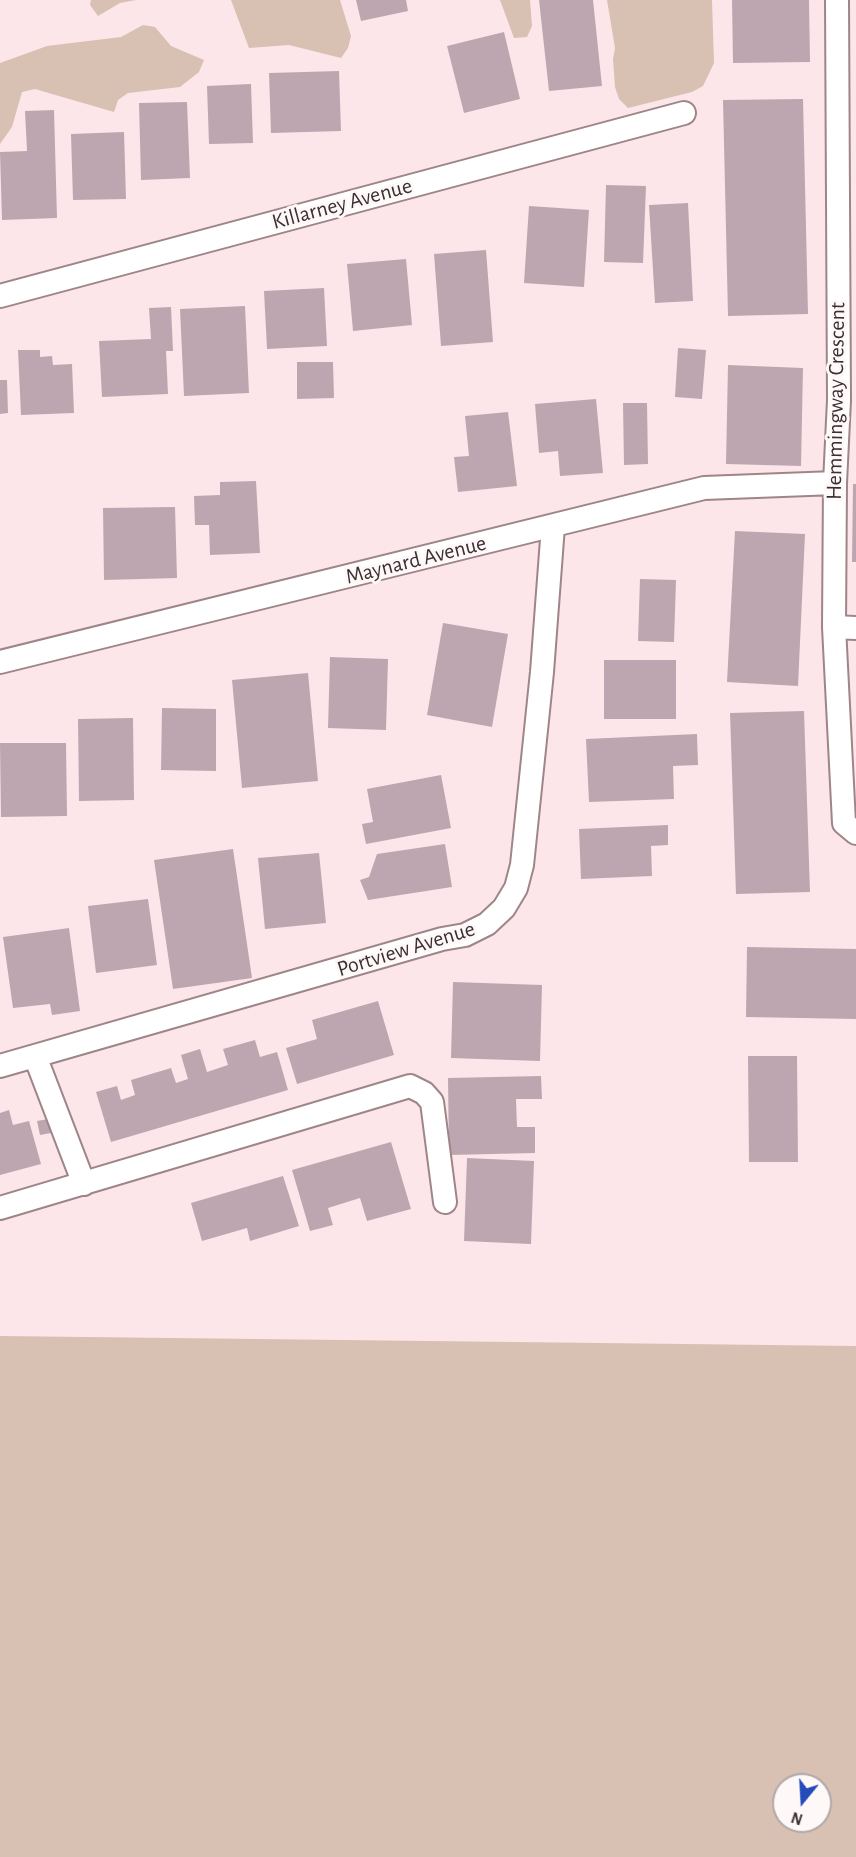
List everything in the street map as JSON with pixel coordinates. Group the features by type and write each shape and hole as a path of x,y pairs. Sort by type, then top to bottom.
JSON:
{"street":[{"name":"Hemmingway Crescent","path":"837,0 846,191 848,400 835,483 845,627 844,823 856,833"},
{"name":"Killarney Avenue","path":"0,296 684,113"},
{"name":"Maynard Avenue","path":"0,662 704,488 835,483"},
{"name":"Portview Avenue","path":"0,1066 442,939 465,935 487,924 504,908 516,888 522,865 542,672 553,526"},
{"path":"35,1056 84,1184"},
{"path":"0,1208 410,1086 424,1093 432,1102 445,1202"}],"shaded area":[{"path":"91,0 136,0 120,3 98,16 90,5"},
{"path":"231,0 340,0 351,36 348,48 341,58 289,45 249,48"},
{"path":"500,0 530,0 532,26 527,37 514,38"},
{"path":"607,0 712,0 714,63 703,86 692,92 628,108 619,99 615,87 613,59 615,48"},
{"path":"143,25 155,27 171,46 204,60 199,72 180,87 128,93 118,100 114,112 35,89 22,92 12,127 0,144 0,63 47,46 121,37"},
{"path":"0,1336 856,1346 856,1857 0,1857"}],"building":[{"path":"356,0 406,0 408,11 361,21"},
{"path":"539,0 593,0 602,86 549,91"},
{"path":"732,0 809,0 810,62 733,63"},
{"path":"504,32 520,99 464,113 447,46"},
{"path":"339,71 341,131 271,133 269,73"},
{"path":"251,84 253,143 209,144 207,86"},
{"path":"803,99 808,314 728,316 723,100"},
{"path":"187,102 190,178 141,180 139,103"},
{"path":"54,110 57,218 2,220 0,152 27,151 25,111"},
{"path":"124,132 126,199 73,200 71,134"},
{"path":"606,185 646,186 643,263 604,262"},
{"path":"688,203 693,301 655,303 649,205"},
{"path":"529,206 589,210 584,287 524,283"},
{"path":"486,250 493,342 441,346 434,254"},
{"path":"406,259 412,325 353,331 347,264"},
{"path":"324,288 327,346 267,349 264,291"},
{"path":"245,306 249,393 184,396 180,309"},
{"path":"171,307 173,351 166,351 168,394 102,397 99,341 151,339 149,308"},
{"path":"678,348 706,350 702,399 675,397"},
{"path":"18,350 40,350 40,357 52,356 53,365 72,364 74,413 21,415"},
{"path":"297,362 333,362 334,398 297,399"},
{"path":"728,365 803,368 801,466 726,464"},
{"path":"0,380 7,380 8,413 0,414"},
{"path":"596,399 603,473 560,476 558,451 539,453 535,404"},
{"path":"623,403 647,403 648,464 624,465"},
{"path":"508,412 517,486 458,492 454,457 469,456 465,416"},
{"path":"256,481 260,553 210,555 209,525 195,525 194,496 220,495 220,482"},
{"path":"853,484 856,484 856,562 852,562"},
{"path":"175,507 177,578 104,580 103,508"},
{"path":"735,531 805,534 798,686 727,682"},
{"path":"640,579 676,580 674,642 638,641"},
{"path":"443,623 508,634 492,727 427,715"},
{"path":"330,657 388,659 386,730 328,728"},
{"path":"604,660 676,660 676,719 604,719"},
{"path":"308,673 318,781 242,788 232,680"},
{"path":"162,708 216,709 216,771 161,770"},
{"path":"804,711 810,892 736,894 730,713"},
{"path":"133,718 134,800 79,801 78,719"},
{"path":"697,734 698,765 673,766 674,799 589,802 586,739"},
{"path":"0,743 66,743 67,816 1,817"},
{"path":"441,775 451,828 366,844 362,824 373,822 367,789"},
{"path":"668,825 668,845 651,846 652,876 581,879 579,829"},
{"path":"445,844 452,887 368,900 360,880 369,877 377,854"},
{"path":"233,849 252,978 173,989 154,860"},
{"path":"319,853 326,923 265,929 258,858"},
{"path":"148,899 157,965 96,973 88,906"},
{"path":"69,928 80,1011 52,1015 50,1004 13,1008 3,937"},
{"path":"747,947 856,949 856,1019 746,1017"},
{"path":"453,982 542,985 540,1061 451,1058"},
{"path":"378,1001 394,1055 297,1084 286,1048 317,1039 312,1020"},
{"path":"255,1040 260,1057 277,1052 288,1090 111,1142 96,1092 117,1086 121,1100 135,1095 131,1080 171,1068 176,1083 188,1079 181,1055 200,1049 207,1072 228,1065 223,1049"},
{"path":"748,1056 797,1056 798,1162 749,1162"},
{"path":"541,1076 542,1099 516,1099 517,1127 535,1127 535,1153 449,1155 448,1078"},
{"path":"9,1110 13,1125 29,1121 41,1164 0,1175 0,1113"},
{"path":"48,1119 51,1133 40,1135 37,1121"},
{"path":"391,1142 411,1209 367,1221 360,1198 328,1208 333,1225 310,1231 292,1170"},
{"path":"467,1158 534,1161 531,1244 464,1241"},
{"path":"283,1176 299,1226 250,1241 247,1228 202,1241 191,1203"}]}
